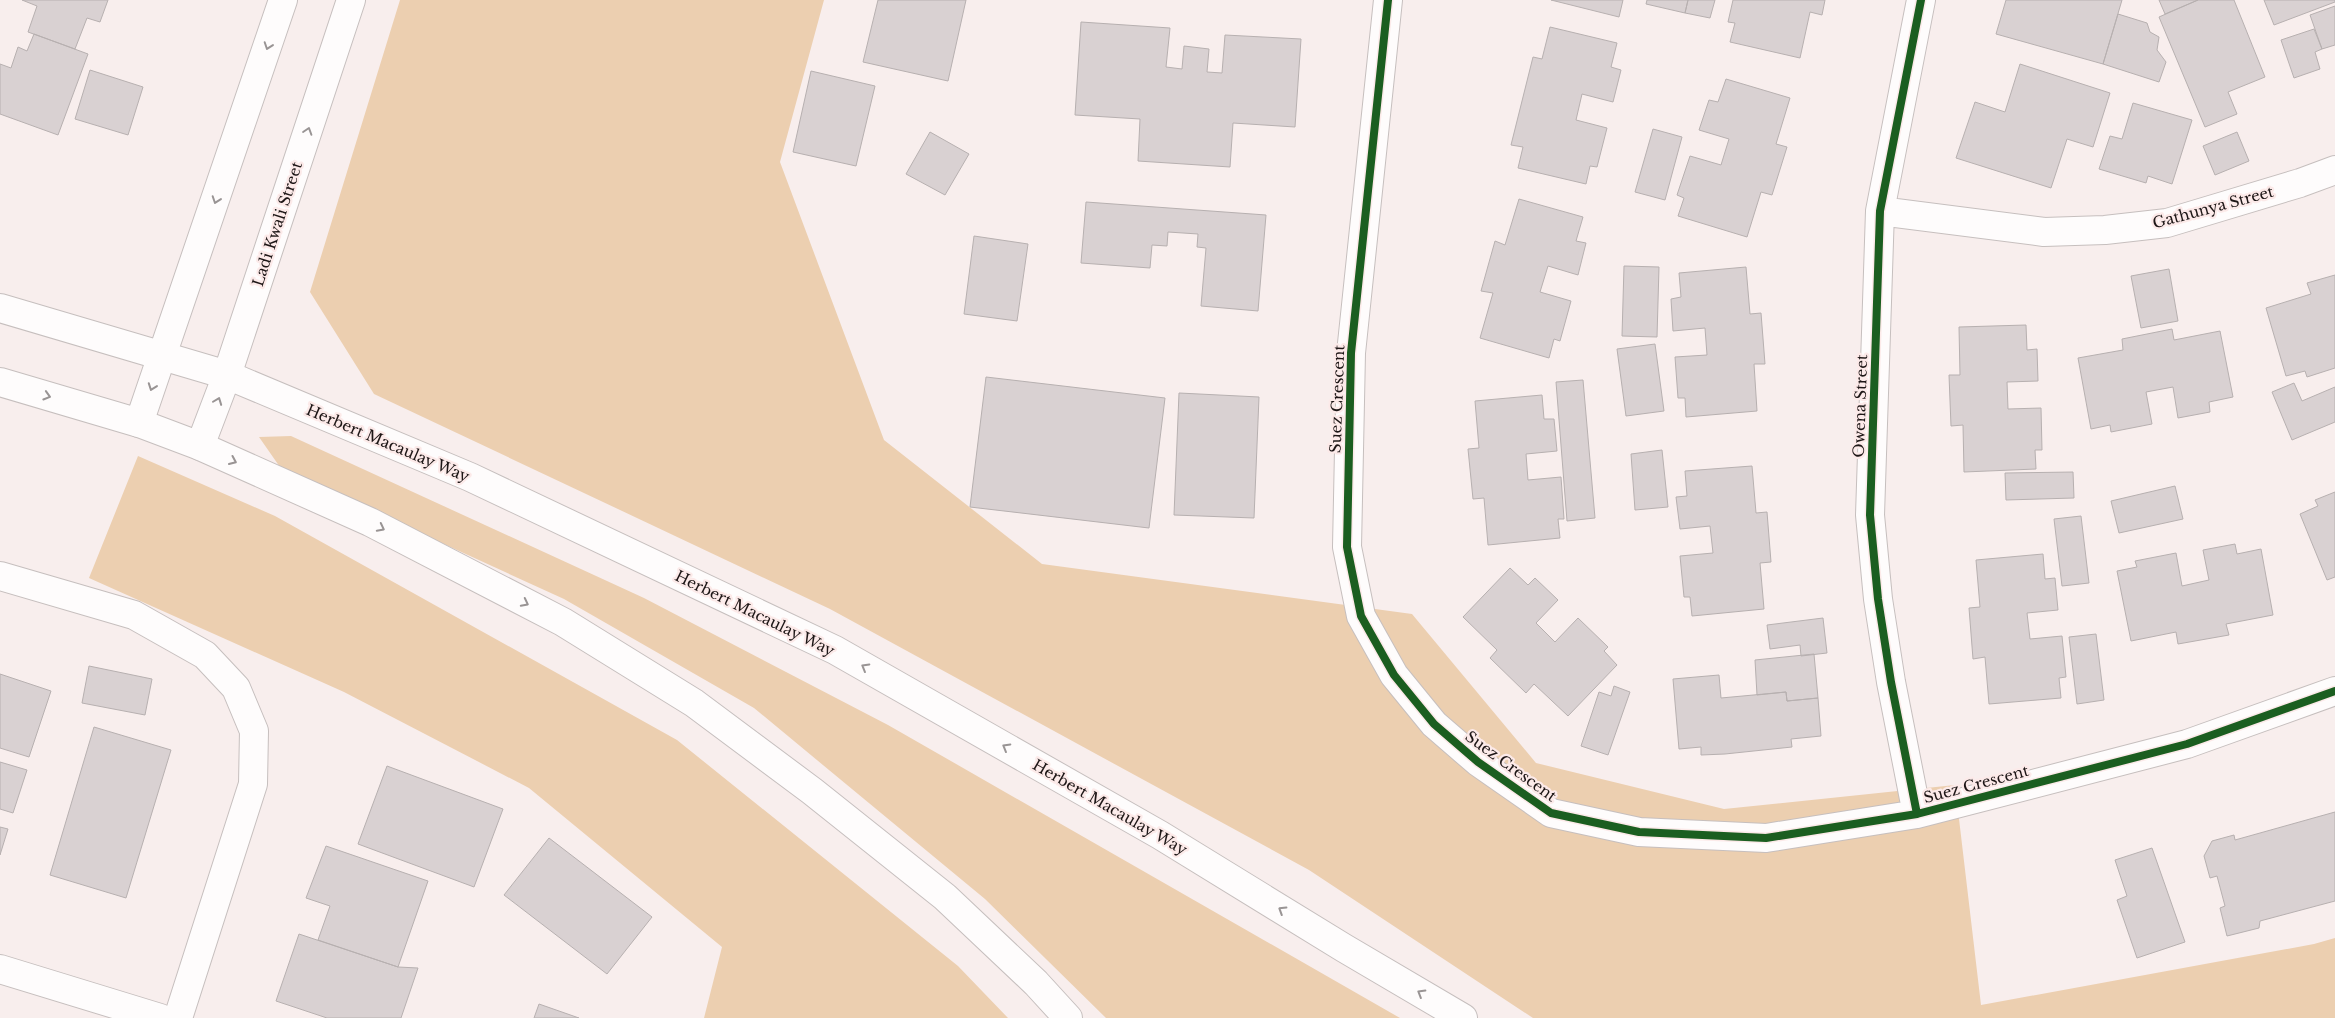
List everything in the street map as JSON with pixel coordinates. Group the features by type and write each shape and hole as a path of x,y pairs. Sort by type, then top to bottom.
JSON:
{"street":[{"path":"139,424 283,0"},
{"name":"Ladi Kwali Street","path":"200,446 227,375 351,0"},
{"name":"Suez Crescent","path":"1388,0 1351,353 1347,547 1361,616 1394,675 1434,724 1478,762 1551,813 1639,832 1766,838 1917,814 2187,744 2335,691"},
{"name":"Owena Street","path":"1917,814 1891,682 1878,599 1870,514 1880,211 1921,0"},
{"name":"Gathunya Street","path":"1880,211 2044,232 2105,230 2167,223 2300,183 2335,170"},
{"name":"Herbert Macaulay Way","path":"0,308 227,375 470,477 835,650 1160,835 1344,948 1463,1018"},
{"path":"0,382 139,424 200,446 370,522 563,622 694,703 812,791 945,897 1036,983 1068,1018"},
{"path":"0,576 134,616 205,655 236,688 254,731 253,784 178,1018"},
{"path":"0,970 160,1018"}],"shaded area":[{"path":"400,0 824,0 780,162 884,440 1042,564 1412,614 1536,763 1724,809 1955,785 1981,1005 2314,944 2335,938 2335,1018 1533,1018 1309,870 830,609 374,394 310,292"},
{"path":"291,436 644,598 888,725 1400,1018 1106,1018 985,899 754,708 564,599 282,470 259,437"},
{"path":"138,456 275,516 677,740 958,966 1008,1018 704,1018 722,947 529,788 344,692 89,578"}],"building":[{"path":"22,0 108,0 100,22 87,18 75,49 28,32 37,6"},
{"path":"878,0 966,0 948,81 863,62"},
{"path":"1551,0 1623,0 1619,17"},
{"path":"1647,0 1688,0 1685,13 1646,4"},
{"path":"1688,0 1715,0 1710,18 1685,13"},
{"path":"1733,0 1825,0 1822,15 1810,12 1800,58 1730,42 1735,23 1728,22"},
{"path":"2006,0 2122,0 2103,64 1996,34"},
{"path":"2159,0 2198,0 2165,14"},
{"path":"2198,0 2234,0 2265,77 2228,92 2237,114 2205,127 2159,17"},
{"path":"2264,0 2335,0 2335,2 2274,25"},
{"path":"2335,6 2335,45 2322,49 2310,15"},
{"path":"2118,14 2147,23 2150,32 2159,37 2157,50 2166,62 2159,82 2103,64"},
{"path":"1081,22 1170,28 1166,67 1182,69 1184,46 1209,49 1207,72 1222,73 1225,35 1301,39 1295,127 1233,123 1230,167 1138,161 1140,119 1075,115"},
{"path":"1550,27 1617,43 1611,67 1621,70 1613,102 1582,94 1576,120 1607,128 1597,167 1590,166 1586,184 1518,168 1523,147 1511,145 1533,57 1542,59"},
{"path":"2314,29 2322,49 2315,52 2320,69 2294,78 2281,40"},
{"path":"34,34 88,54 58,135 0,114 0,64 11,68 18,47 27,51"},
{"path":"2020,64 2110,93 2093,147 2067,139 2051,188 1956,158 1975,102 2005,112"},
{"path":"90,70 143,87 128,135 75,119"},
{"path":"811,71 875,86 856,166 793,152"},
{"path":"1726,79 1790,98 1776,144 1787,147 1772,195 1761,192 1747,237 1678,216 1684,198 1677,195 1690,156 1721,165 1729,139 1699,130 1709,100 1718,102"},
{"path":"2133,103 2192,120 2172,184 2148,176 2146,183 2099,169 2110,136 2122,139"},
{"path":"1653,129 1682,137 1665,200 1635,192"},
{"path":"930,132 969,154 945,195 906,174"},
{"path":"2237,132 2249,161 2215,175 2203,146"},
{"path":"1519,199 1583,217 1576,241 1586,243 1578,275 1548,266 1540,292 1571,301 1560,341 1554,339 1549,358 1480,338 1493,293 1481,291 1495,241 1505,245"},
{"path":"1086,202 1266,215 1258,311 1201,306 1206,248 1197,247 1198,234 1168,232 1167,246 1152,245 1150,268 1081,263"},
{"path":"974,236 1028,244 1017,321 964,314"},
{"path":"1624,266 1659,267 1657,337 1622,336"},
{"path":"1746,267 1750,314 1761,313 1765,364 1754,364 1757,411 1686,417 1685,398 1678,398 1675,357 1707,355 1705,328 1673,331 1671,299 1681,297 1679,273"},
{"path":"2169,269 2178,321 2141,328 2131,276"},
{"path":"2335,275 2335,368 2307,377 2305,371 2286,376 2266,308 2311,294 2307,283"},
{"path":"2026,325 2027,350 2037,349 2038,381 2007,382 2008,409 2041,408 2042,450 2035,450 2036,469 1964,472 1963,425 1951,426 1949,375 1960,375 1959,327"},
{"path":"2172,329 2174,340 2220,331 2233,397 2209,402 2210,412 2178,418 2173,387 2146,392 2152,424 2111,432 2110,425 2091,429 2078,358 2123,350 2122,339"},
{"path":"1655,344 1664,411 1626,416 1617,349"},
{"path":"986,377 1165,398 1149,528 970,507"},
{"path":"1583,380 1595,518 1567,521 1556,382"},
{"path":"2294,383 2302,401 2335,387 2335,422 2292,440 2272,392"},
{"path":"1179,393 1259,397 1254,518 1174,515"},
{"path":"1542,395 1544,419 1554,419 1557,451 1526,454 1528,480 1561,477 1564,519 1558,519 1560,538 1488,545 1484,498 1473,499 1468,449 1479,448 1475,401"},
{"path":"1662,450 1668,507 1635,510 1631,454"},
{"path":"1752,466 1756,513 1767,512 1771,562 1760,563 1764,609 1692,616 1690,597 1684,597 1680,556 1713,553 1710,526 1680,529 1676,497 1687,496 1685,471"},
{"path":"2073,472 2074,498 2006,500 2005,473"},
{"path":"2175,486 2183,519 2119,533 2111,501"},
{"path":"2335,492 2335,577 2327,580 2300,514 2318,506 2315,500"},
{"path":"2081,516 2089,583 2062,586 2054,519"},
{"path":"2235,544 2237,554 2261,549 2273,615 2226,624 2229,635 2178,644 2176,632 2131,641 2117,571 2137,567 2135,561 2176,553 2182,586 2209,580 2203,550"},
{"path":"2043,554 2045,579 2055,578 2058,610 2027,613 2030,639 2062,636 2066,677 2059,678 2061,698 1989,704 1985,657 1973,659 1969,608 1980,607 1976,560"},
{"path":"1510,568 1528,585 1535,578 1558,600 1536,623 1555,642 1578,618 1608,647 1604,651 1617,665 1568,716 1534,684 1526,693 1490,658 1497,650 1463,617"},
{"path":"1823,618 1827,653 1801,656 1800,645 1770,649 1767,625"},
{"path":"2096,634 2104,700 2077,704 2069,637"},
{"path":"1814,654 1818,698 1787,701 1786,692 1757,695 1755,660"},
{"path":"89,666 152,679 145,715 82,703"},
{"path":"0,674 51,691 29,757 0,748"},
{"path":"1719,675 1721,698 1786,692 1787,701 1818,698 1821,736 1791,739 1792,747 1725,754 1701,755 1701,747 1679,749 1673,679"},
{"path":"1614,686 1630,692 1608,755 1581,746 1599,692 1611,696"},
{"path":"94,727 171,750 126,898 50,875"},
{"path":"0,762 27,770 13,813 0,809"},
{"path":"387,766 503,809 474,887 358,844"},
{"path":"2335,812 2335,901 2260,921 2259,928 2227,936 2220,908 2225,906 2217,876 2210,878 2204,856 2212,841 2234,835 2235,840"},
{"path":"0,827 8,829 0,855"},
{"path":"549,838 652,917 607,974 504,895"},
{"path":"326,846 428,881 398,967 318,940 330,906 306,898"},
{"path":"2152,848 2185,942 2137,958 2117,900 2127,896 2115,860"},
{"path":"299,934 398,967 418,968 401,1018 327,1018 276,1001"},
{"path":"539,1004 579,1018 534,1018"}],"cycle path":[{"path":"1388,0 1351,353 1347,547 1361,616 1394,675 1434,724 1478,762 1551,813 1639,832 1766,838 1917,814 2187,744 2335,691"},
{"path":"1917,814 1891,682 1878,599 1870,515 1880,211 1921,0"}]}
